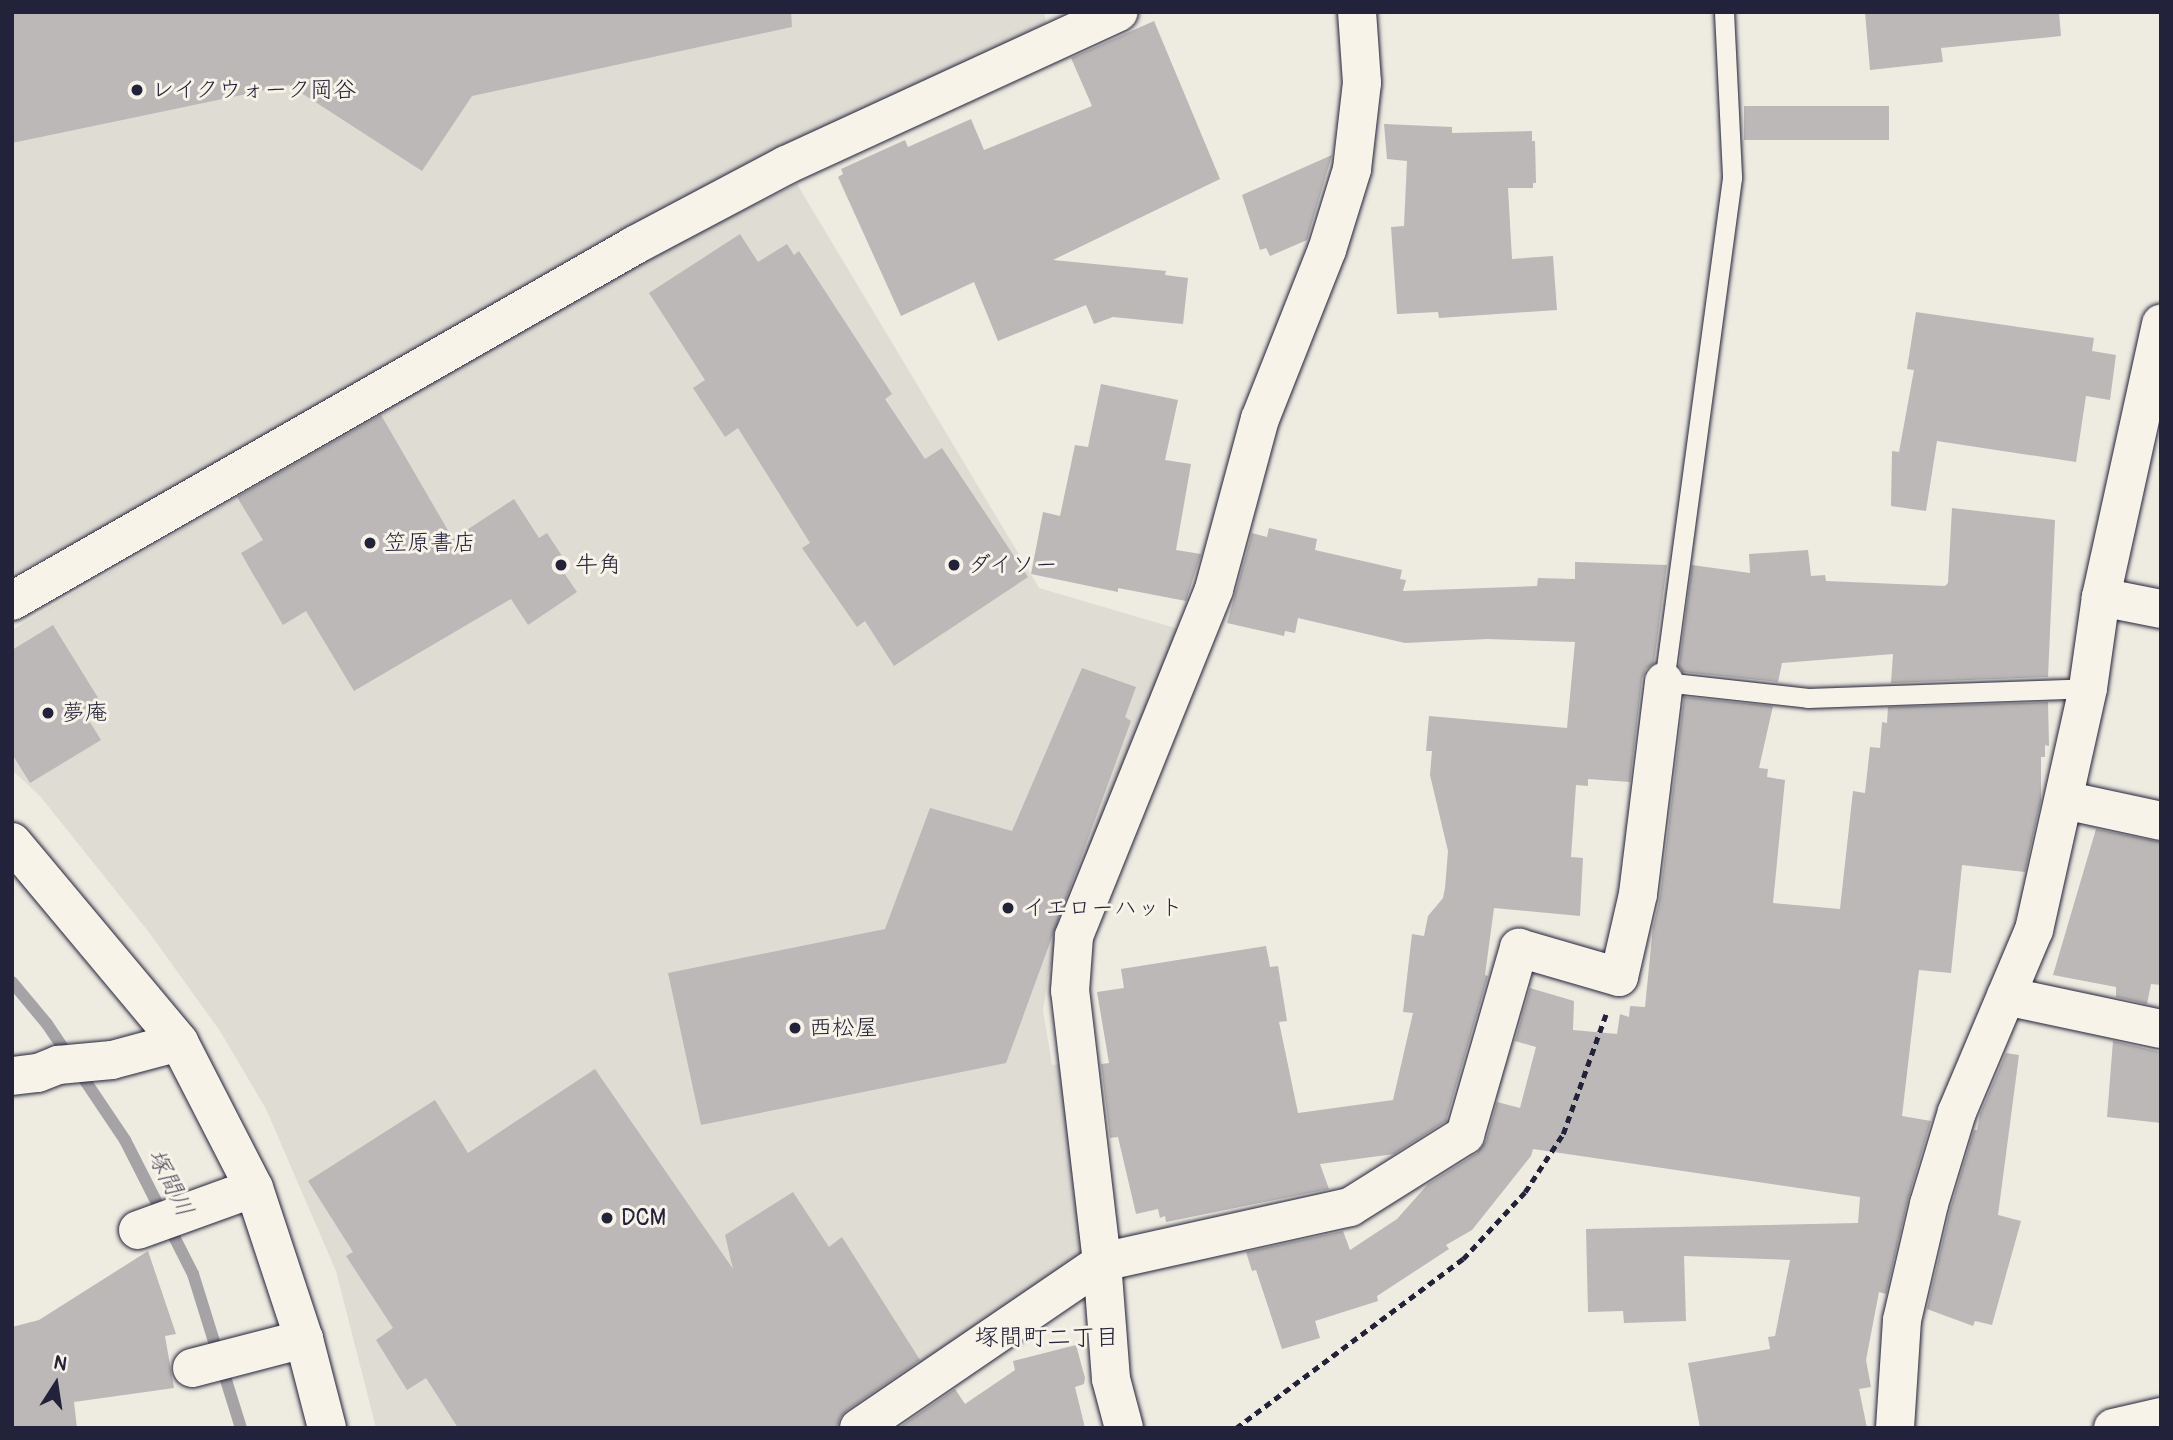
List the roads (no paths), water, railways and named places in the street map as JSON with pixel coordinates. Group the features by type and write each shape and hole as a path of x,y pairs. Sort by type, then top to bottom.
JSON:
{"street":[{"path":"12,601 635,245 786,165 1119,12"},
{"path":"1124,1428 1111,1379 1102,1262 1070,991 1074,936 1213,589 1259,419 1338,216 1352,169 1362,83 1357,12"},
{"path":"1895,1428 1902,1320 1929,1203 1958,1112 2034,930 2088,688 2101,597 2161,323"},
{"path":"2101,597 2161,609"},
{"path":"859,1428 1102,1262 1350,1207 1465,1135 1519,948 1619,977 1638,894 1664,682"},
{"path":"2064,800 2161,821"},
{"path":"12,842 179,1042 254,1188 304,1339 327,1428"},
{"path":"2006,996 2161,1028"},
{"path":"12,1076 38,1073 58,1065 112,1060 179,1042"},
{"path":"138,1230 254,1188"},
{"path":"192,1368 304,1339"},
{"path":"2113,1428 2161,1417"}],"lane":[{"path":"1724,12 1732,178 1664,682 1808,698 2088,688"}],"waterway":[{"name":"塚間川","path":"12,982 47,1024 125,1140 193,1274 241,1428"}],"place":[{"name":"レイクウォーク岡谷","path":"137,90"},
{"name":"笠原書店","path":"370,543"},
{"name":"牛角","path":"561,565"},
{"name":"ダイソー","path":"954,565"},
{"name":"夢庵","path":"48,713"},
{"name":"イエローハット","path":"1008,908"},
{"name":"西松屋","path":"795,1028"},
{"name":"DCM","path":"607,1218"}],"district":[{"name":"塚間町二丁目","path":"1047,1338"}]}
